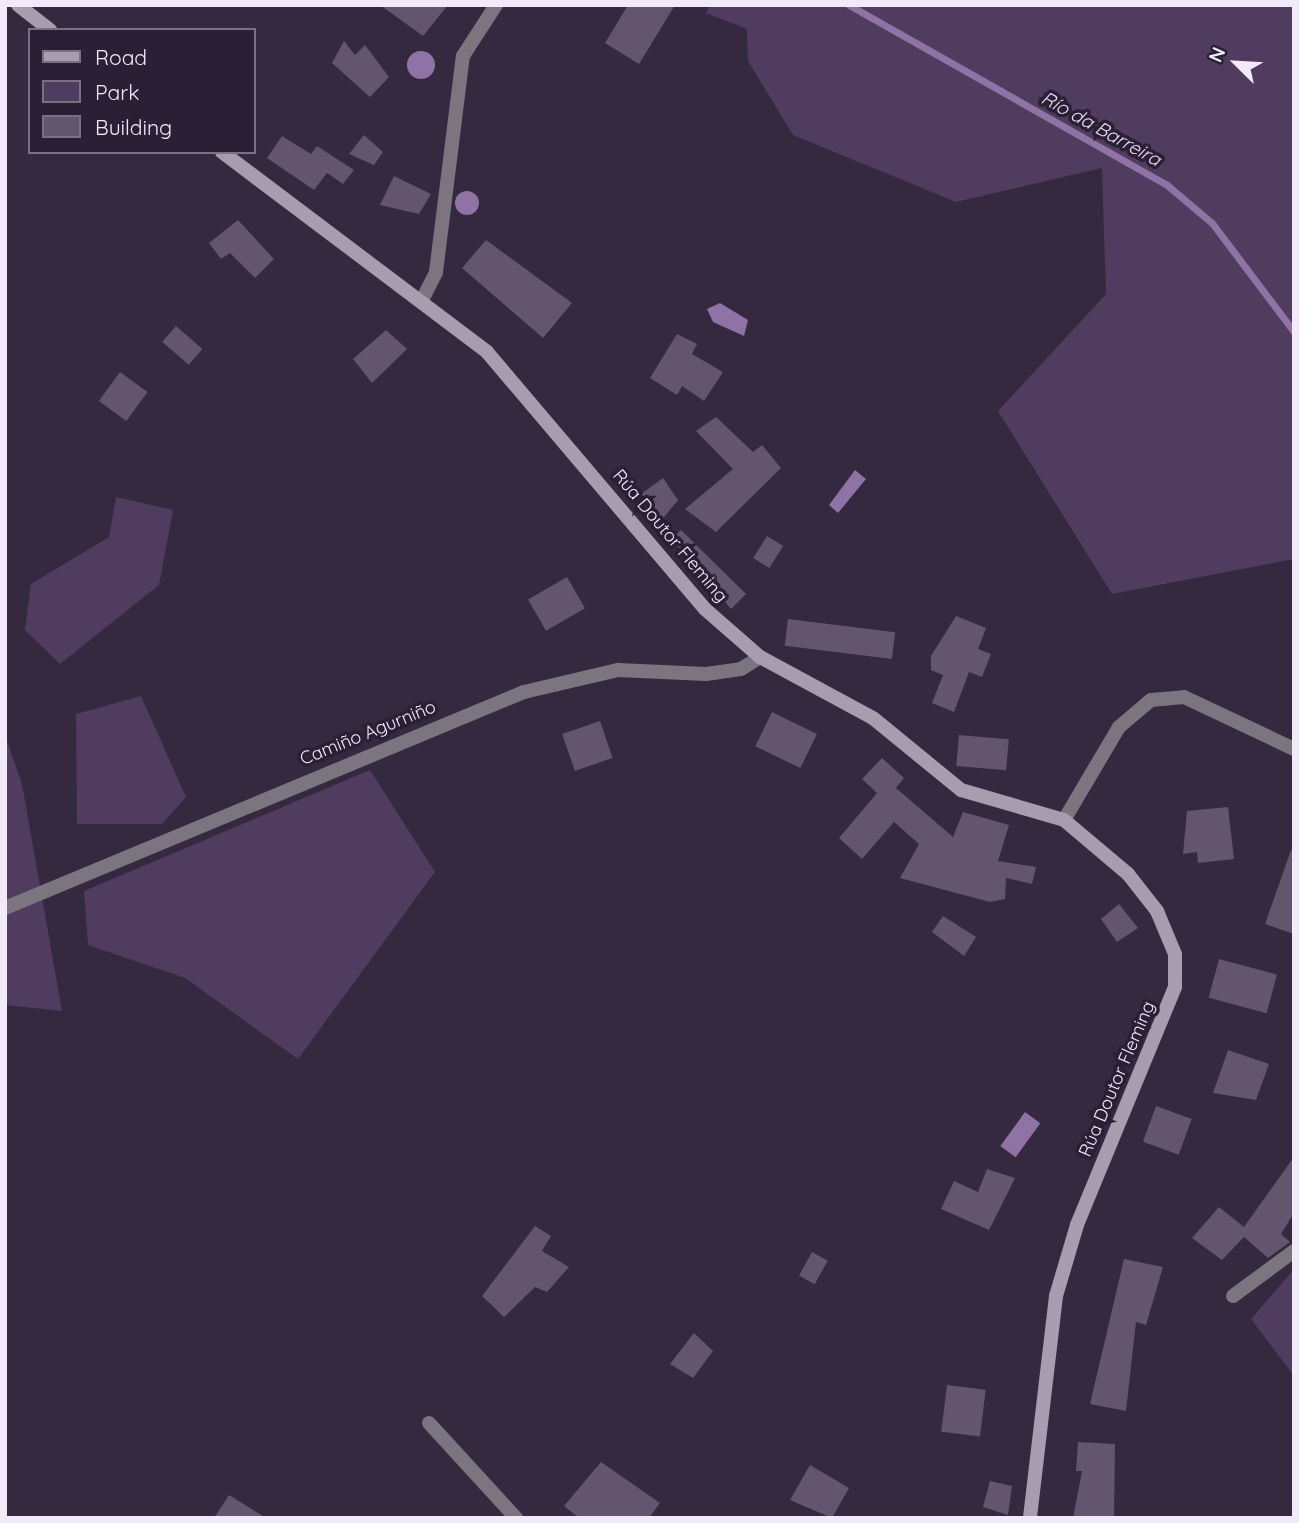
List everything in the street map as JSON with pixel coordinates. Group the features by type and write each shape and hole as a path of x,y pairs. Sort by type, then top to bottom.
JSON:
{"main road":[{"path":"18,5 47,28"},
{"name":"Rúa Doutor Fleming","path":"225,154 422,300 487,352 705,609 760,657 873,718 961,790 1064,820 1128,874 1157,911 1175,954 1175,986 1077,1225 1056,1296 1030,1518"}],"street":[{"path":"422,300 436,272 463,56 496,5"},
{"name":"Camiño Agurniño","path":"5,908 524,692 618,670 741,670 760,657"},
{"path":"1064,820 1119,727 1151,700 1184,697 1294,749"},
{"path":"1233,1296 1294,1251"},
{"path":"429,1423 516,1518"}],"green space":[{"path":"710,5 1294,5 1294,559 1112,594 998,411 1106,294 1102,168 956,202 793,135 748,61 747,29 706,13"},
{"path":"116,497 173,510 159,585 60,664 25,630 31,584 109,537"},
{"path":"141,696 186,797 162,824 77,824 76,714"},
{"path":"5,735 22,784 62,1011 5,1005"},
{"path":"370,770 435,872 298,1059 185,978 88,945 84,891"},
{"path":"1294,1269 1294,1376 1251,1319"}],"shaded area":[{"path":"421,51 431,55 435,65 431,75 421,79 411,75 407,65 411,55"},
{"path":"467,191 475,195 479,203 475,211 467,215 459,211 455,203 459,195"},
{"path":"720,303 748,320 744,336 713,322 707,309"},
{"path":"855,470 866,479 838,513 829,505"},
{"path":"1025,1112 1040,1123 1016,1157 1000,1146"}],"building":[{"path":"380,5 448,5 423,36"},
{"path":"628,5 675,5 639,64 605,43"},
{"path":"344,41 355,55 365,45 389,77 370,97 332,63"},
{"path":"364,135 383,152 374,165 349,154"},
{"path":"282,136 311,154 317,146 354,170 343,184 327,173 314,190 267,158"},
{"path":"394,176 431,194 419,214 380,205"},
{"path":"238,220 274,259 255,278 230,253 221,259 209,243"},
{"path":"486,240 572,303 543,338 462,268"},
{"path":"176,326 202,349 189,365 162,342"},
{"path":"386,330 407,349 372,383 353,359"},
{"path":"677,334 697,344 692,354 723,372 704,401 682,386 677,395 650,378"},
{"path":"120,372 148,392 126,421 99,401"},
{"path":"716,417 753,452 762,445 781,468 716,532 685,509 733,469 696,431"},
{"path":"663,478 678,500 660,522 641,494"},
{"path":"681,530 746,594 731,609 671,539"},
{"path":"767,536 783,546 769,568 753,558"},
{"path":"567,577 585,608 546,631 528,600"},
{"path":"956,616 986,628 978,649 991,654 982,677 969,672 954,712 932,703 943,675 931,670 931,656"},
{"path":"788,619 895,632 892,659 785,646"},
{"path":"772,712 817,734 800,768 755,746"},
{"path":"600,721 613,758 575,771 562,734"},
{"path":"959,735 1009,739 1006,770 956,766"},
{"path":"882,758 904,778 896,788 953,837 963,812 1009,825 998,861 1036,867 1032,884 1006,878 1005,899 990,902 900,878 919,844 894,822 862,859 839,838 877,793 862,779"},
{"path":"1228,807 1234,859 1198,863 1197,852 1183,854 1187,811"},
{"path":"1291,850 1294,850 1294,934 1265,924"},
{"path":"1119,904 1138,928 1117,942 1101,919"},
{"path":"943,916 976,937 964,956 932,932"},
{"path":"1219,959 1277,975 1267,1013 1209,998"},
{"path":"1228,1050 1269,1064 1256,1100 1213,1093"},
{"path":"1156,1106 1192,1119 1179,1155 1143,1142"},
{"path":"1294,1157 1294,1213 1281,1234 1290,1242 1268,1258 1244,1237 1222,1260 1192,1238 1219,1207 1244,1227"},
{"path":"987,1169 1015,1178 989,1230 941,1209 954,1181 978,1192"},
{"path":"535,1226 551,1236 542,1251 569,1267 547,1292 535,1287 504,1317 482,1296"},
{"path":"812,1252 828,1261 815,1284 799,1276"},
{"path":"1124,1259 1163,1267 1146,1325 1136,1322 1126,1411 1090,1404"},
{"path":"694,1333 713,1351 693,1378 670,1364"},
{"path":"947,1385 986,1390 980,1436 941,1432"},
{"path":"1078,1442 1115,1444 1114,1518 1073,1518 1082,1471 1076,1471"},
{"path":"601,1462 660,1503 649,1518 579,1518 564,1506"},
{"path":"810,1465 849,1488 832,1518 790,1500"},
{"path":"990,1481 1012,1486 1008,1515 983,1507"},
{"path":"229,1495 266,1518 214,1518"}],"waterway":[{"name":"Río da Barreira","path":"849,5 1167,185 1212,223 1294,332"}]}
